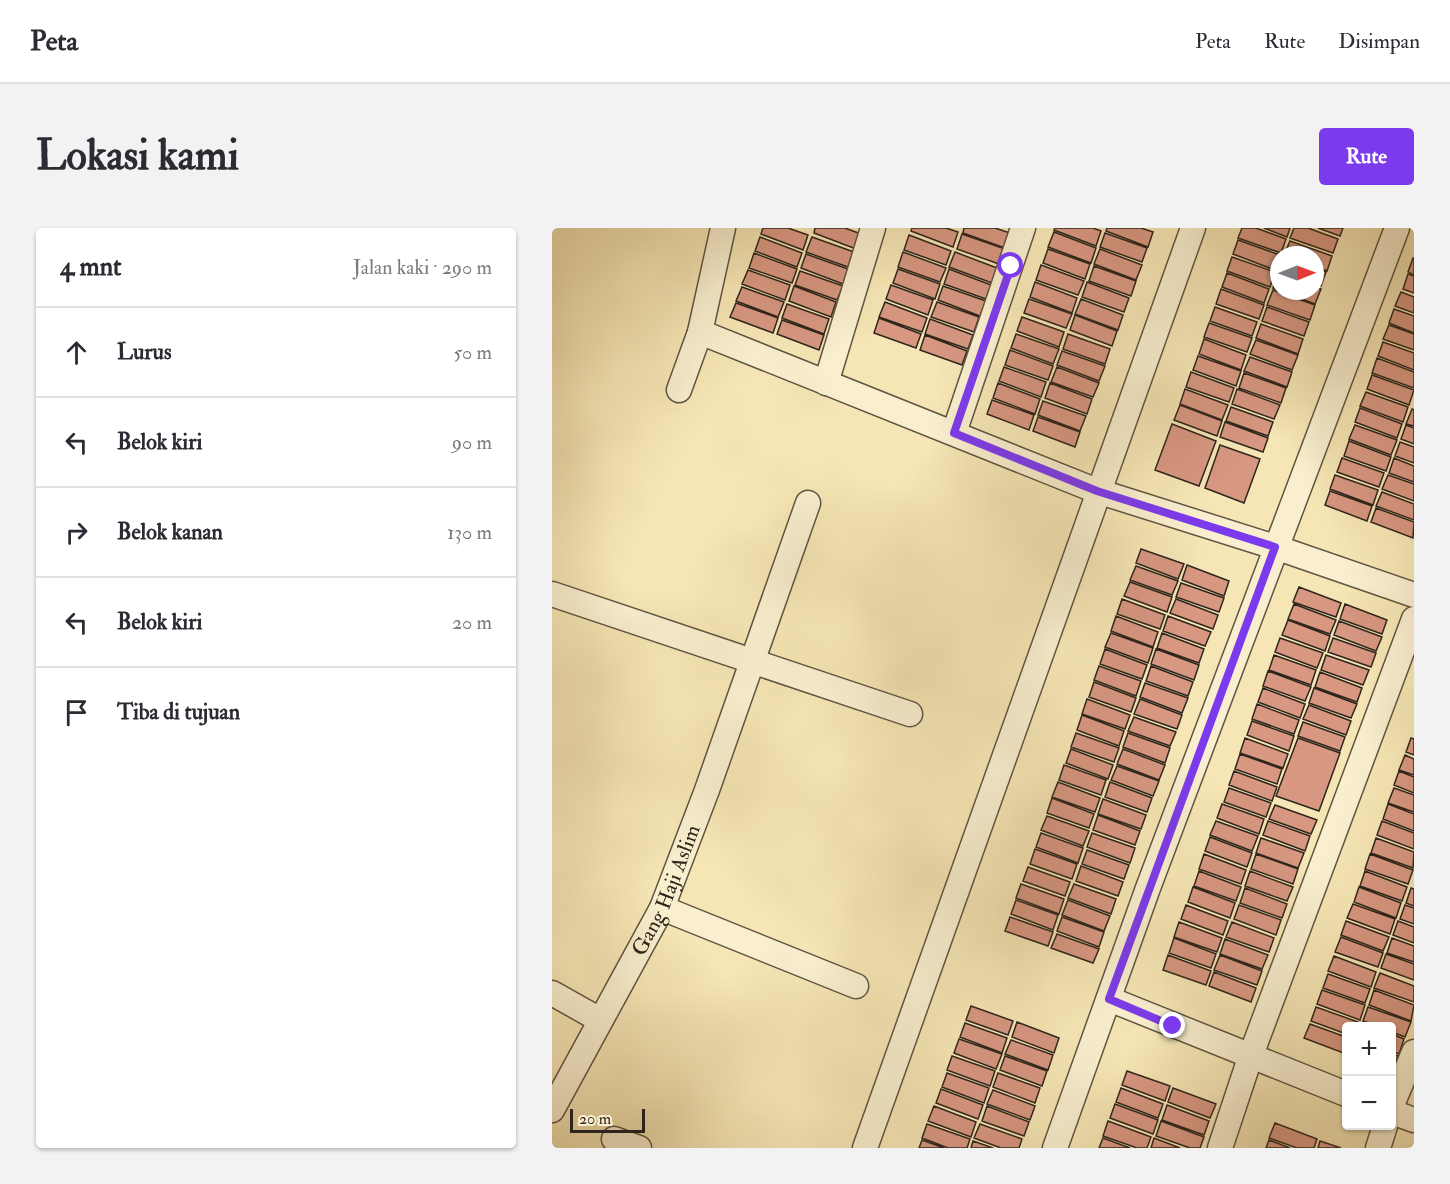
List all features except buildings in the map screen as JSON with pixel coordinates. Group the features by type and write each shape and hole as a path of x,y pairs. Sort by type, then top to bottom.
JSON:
{"street":[{"path":"679,390 700,332 723,228"},
{"path":"826,383 873,228"},
{"path":"954,433 1023,228"},
{"path":"865,1148 1097,491 1193,228"},
{"path":"1055,1148 1275,547 1397,228"},
{"path":"700,332 1097,491 1275,547 1414,595"},
{"name":"Gang Haji Aslim","path":"552,1110 662,908 707,790 750,660 808,503"},
{"path":"552,594 910,714"},
{"path":"1220,1148 1251,1055 1414,619"},
{"path":"662,908 856,986"},
{"path":"552,993 600,1020"},
{"path":"1109,999 1342,1092"},
{"path":"1396,1095 1414,1052"},
{"path":"1396,1113 1414,1120"},
{"path":"1378,1148 1383,1130"},
{"path":"614,1139 639,1148"}],"route":[{"path":"1011,266 954,433 1097,491 1275,547 1109,999 1173,1026"}]}
